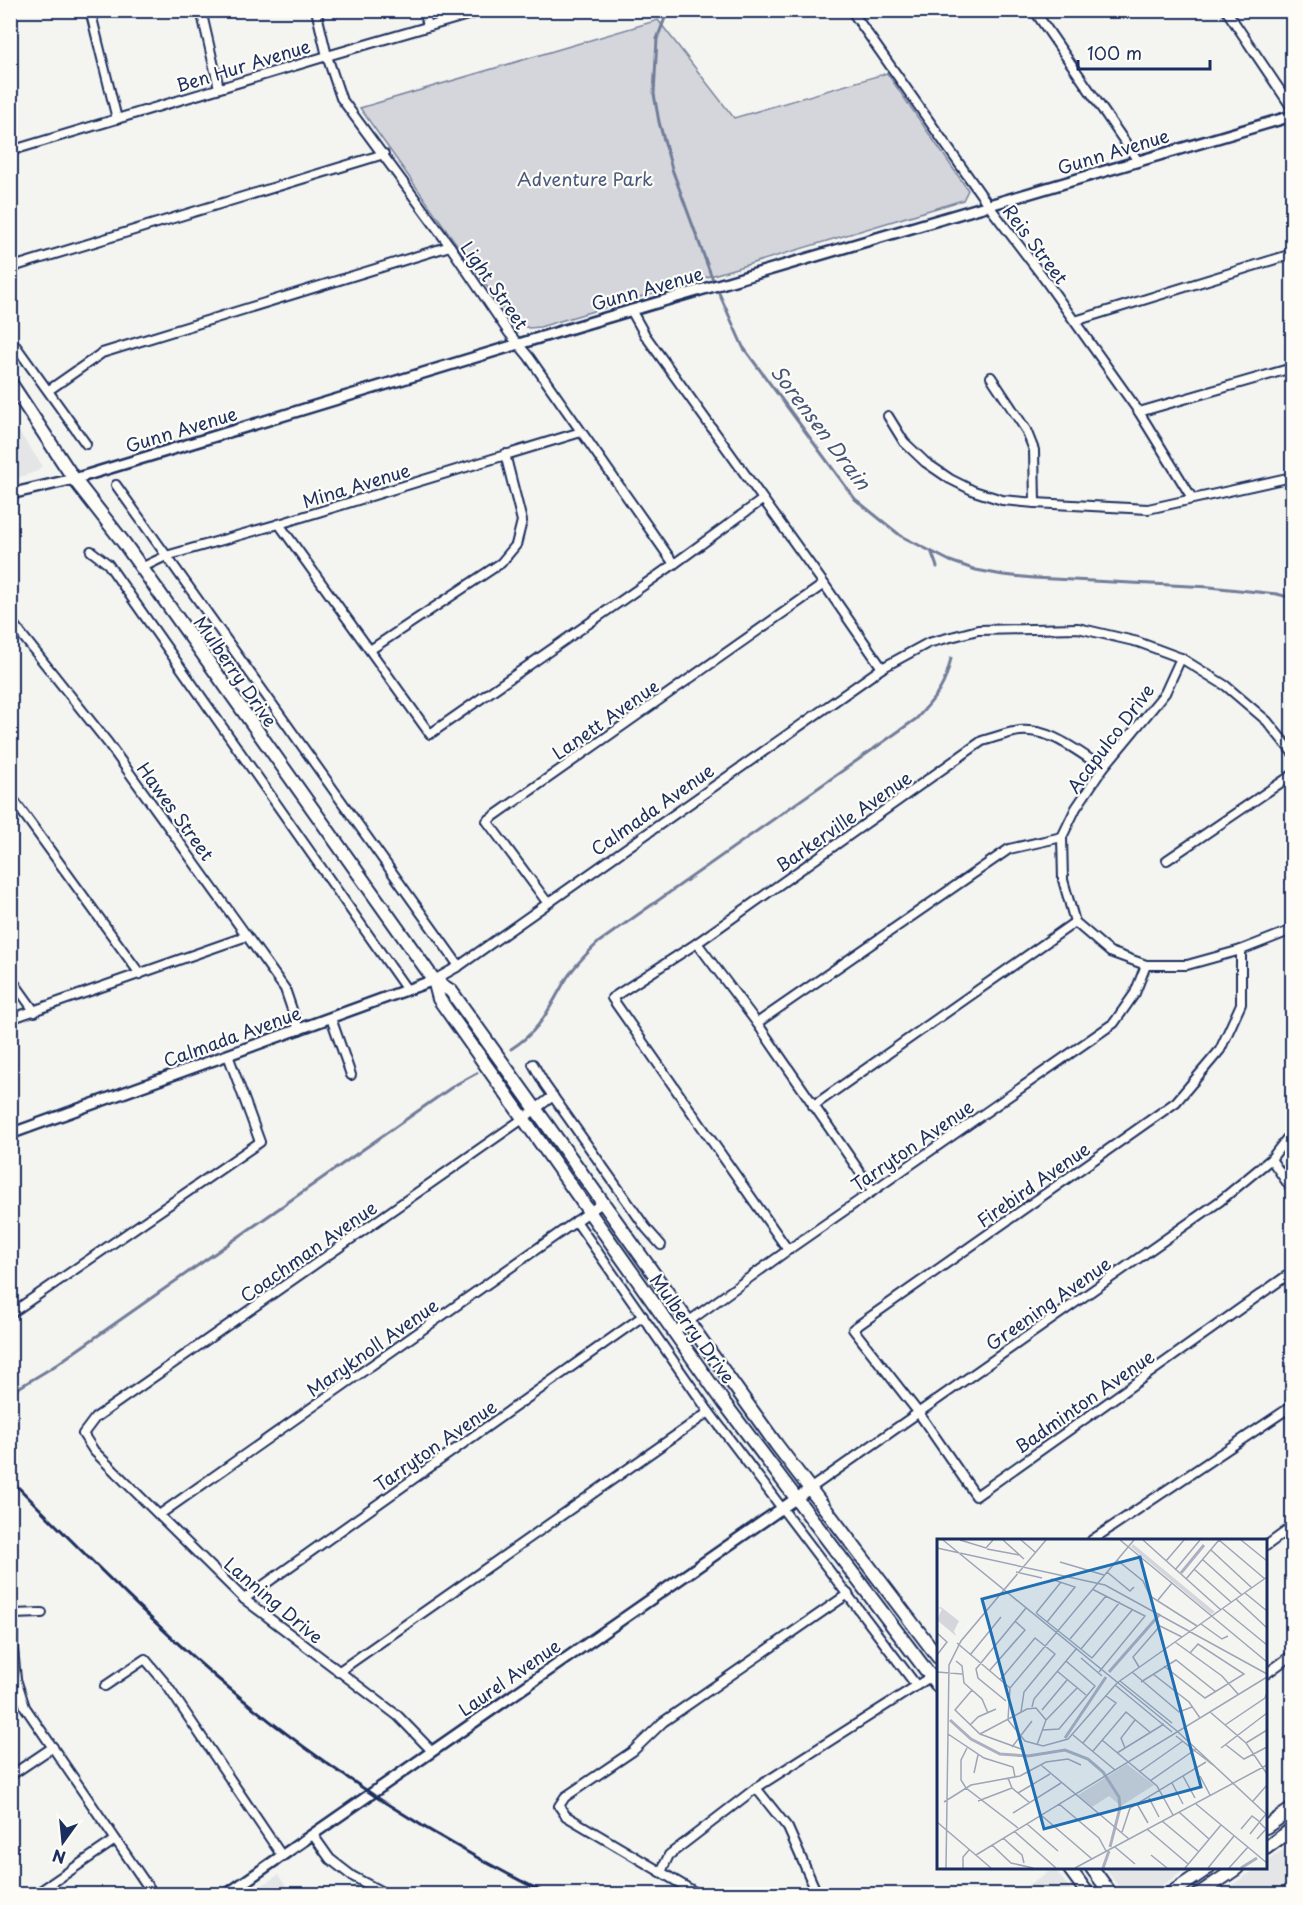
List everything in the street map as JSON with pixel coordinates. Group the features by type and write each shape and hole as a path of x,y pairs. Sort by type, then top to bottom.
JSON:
{"main road":[{"name":"Mulberry Drive","path":"10,382 74,478 141,568 434,980 450,991 689,1323 937,1655"},
{"name":"Mulberry Drive","path":"434,980 439,999 674,1332 796,1497 936,1678"},
{"path":"1267,1826 1293,1809"},
{"path":"1267,1847 1293,1829"},
{"path":"1070,1869 1088,1894"},
{"path":"1093,1869 1111,1894"},
{"path":"1170,1894 1207,1869"},
{"path":"1199,1894 1236,1869"}],"street":[{"path":"90,10 117,119"},
{"path":"201,10 219,88"},
{"name":"Light Street","path":"316,10 327,56 342,99 450,246 508,333 582,432 674,564"},
{"path":"424,10 428,26"},
{"name":"Ben Hur Avenue","path":"10,151 484,10"},
{"name":"Reis Street","path":"851,10 989,206 1075,321 1139,412 1192,498"},
{"path":"1034,10 1137,161"},
{"path":"1226,10 1293,108"},
{"name":"Gunn Avenue","path":"10,494 74,478 631,310 1293,116"},
{"path":"10,271 19,265 384,154"},
{"path":"49,390 102,353 450,246"},
{"path":"1075,321 1293,254"},
{"path":"631,310 645,335 882,668"},
{"path":"10,338 86,444"},
{"path":"1139,412 1293,368"},
{"path":"991,377 1026,430 1034,450 1035,503"},
{"path":"888,416 904,442 925,462 950,479 974,491 1002,500 1148,509 1293,477"},
{"name":"Mina Avenue","path":"141,568 166,556 582,432"},
{"path":"370,650 501,563 516,545 522,521 505,454"},
{"name":"Mulberry Drive","path":"116,485 459,966"},
{"path":"279,524 430,734 762,500"},
{"path":"91,551 108,564 407,990"},
{"name":"Lanett Avenue","path":"547,902 487,821 824,584"},
{"name":"Hawes Street","path":"10,620 108,743 285,989 299,1030"},
{"name":"Calmada Avenue","path":"10,1134 434,980 459,966 882,668 928,643 978,630 1078,628 1138,642 1181,658 1226,686 1267,721 1293,752"},
{"name":"Acapulco Drive","path":"1075,922 1063,880 1062,837 1076,808 1103,768 1165,693 1181,658"},
{"name":"Barkerville Avenue","path":"788,1250 612,998 697,943 982,741 1016,731 1042,733 1065,742 1103,768"},
{"path":"1167,860 1293,775"},
{"path":"10,795 140,974"},
{"path":"757,1023 1009,849 1062,837"},
{"path":"813,1106 1075,922 1110,952 1146,965 1187,965 1241,950 1293,930"},
{"path":"10,1019 247,936"},
{"path":"697,943 757,1023 873,1191"},
{"name":"Firebird Avenue","path":"918,1412 853,1329 1176,1102 1220,1050 1241,1004 1241,950"},
{"name":"Tarryton Avenue","path":"674,1332 1114,1023 1135,993 1146,965"},
{"path":"10,977 35,1011"},
{"path":"331,1018 351,1075"},
{"path":"10,1314 260,1142 228,1055"},
{"path":"533,1065 646,1228 661,1245"},
{"name":"Coachman Avenue","path":"83,1434 95,1418 553,1096"},
{"name":"Greening Avenue","path":"811,1488 1220,1201 1271,1159 1293,1132"},
{"path":"1271,1159 1293,1190"},
{"name":"Maryknoll Avenue","path":"159,1515 602,1203"},
{"path":"576,1221 710,1412 916,1685"},
{"name":"Badminton Avenue","path":"918,1412 976,1496 1293,1272"},
{"name":"Tarryton Avenue","path":"244,1599 643,1316"},
{"path":"1094,1539 1293,1406"},
{"path":"338,1672 710,1412"},
{"name":"Lanning Drive","path":"83,1434 94,1451 244,1599 398,1716 432,1751"},
{"name":"Laurel Avenue","path":"227,1894 811,1488"},
{"path":"1267,1545 1293,1527"},
{"path":"698,1894 566,1816 559,1806 565,1797 633,1751 663,1722 848,1594"},
{"path":"10,1601 13,1614 12,1648 16,1679 25,1707 153,1894"},
{"path":"13,1614 42,1613"},
{"path":"1267,1673 1293,1655"},
{"path":"105,1686 145,1659 166,1684 282,1856"},
{"path":"661,1872 669,1855 756,1788 916,1685 936,1678"},
{"path":"10,1776 53,1747"},
{"path":"756,1788 788,1828 815,1889"},
{"path":"313,1835 330,1859 352,1876 386,1894"},
{"path":"36,1894 115,1840"}],"shaded area":[{"path":"10,419 42,465 38,471 11,480"},
{"path":"1292,1843 1292,1894 1219,1894 1256,1869 1267,1869 1267,1861"},
{"path":"1055,1869 1074,1894 1014,1894"},
{"path":"1106,1869 1186,1869 1149,1894 1124,1894"},
{"path":"278,1875 292,1894 249,1894"}],"green space":[{"name":"Adventure Park","path":"658,20 734,118 887,73 968,190 963,200 540,327 529,328 512,322 360,108"}],"waterway":[{"name":"Sorensen Drain","path":"668,10 657,39 654,94 672,169 711,275 743,347 855,499 901,536 950,561 976,570 1033,578 1210,587 1277,594 1292,598"},
{"path":"932,553 937,567"},
{"path":"511,1049 537,1027 572,970 599,942 916,719 939,691 951,658"},
{"path":"10,1393 53,1367 455,1085 477,1073"}],"railway":[{"path":"10,1479 112,1581 255,1710 335,1769 417,1823 547,1894"}]}
